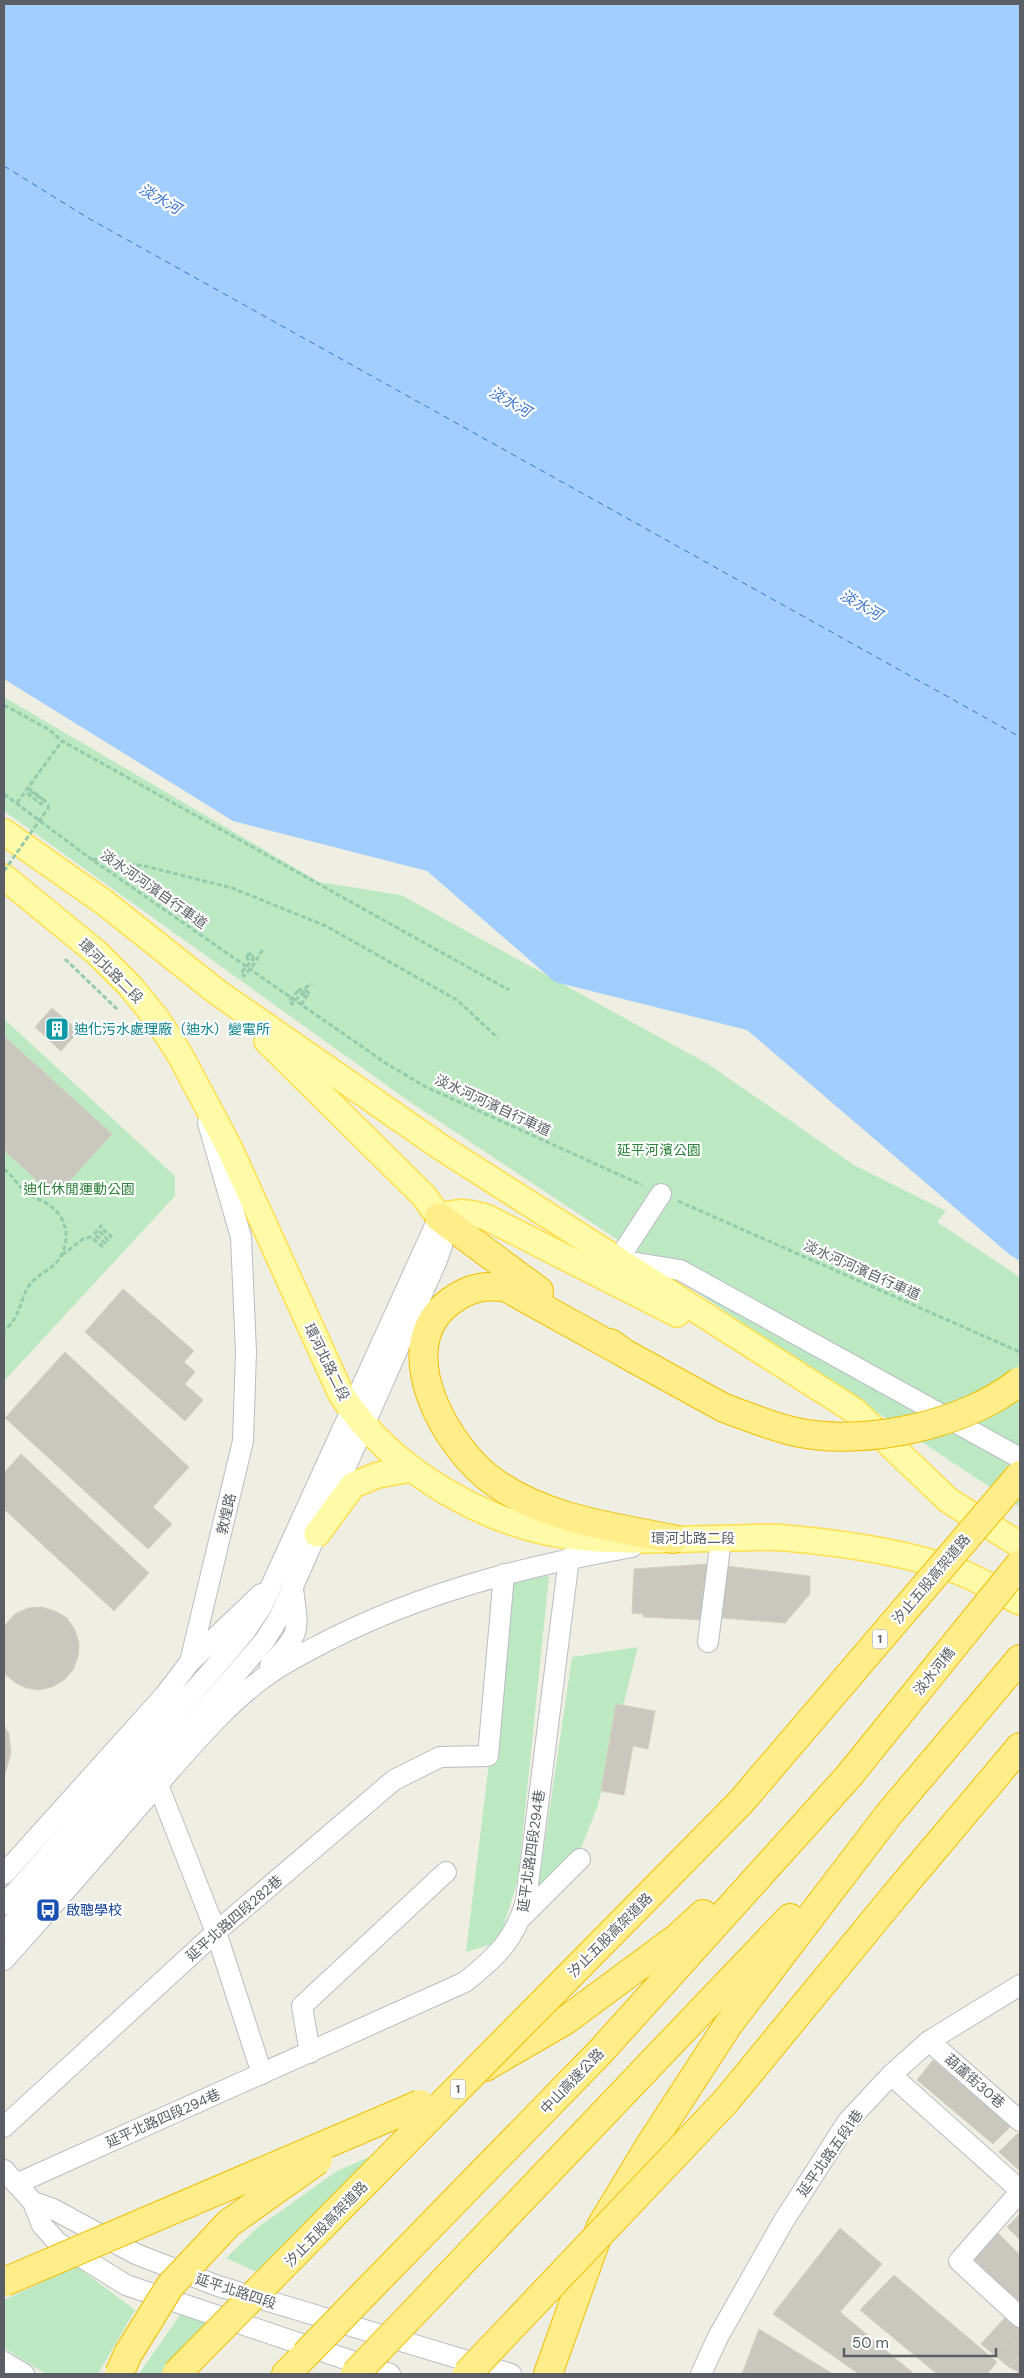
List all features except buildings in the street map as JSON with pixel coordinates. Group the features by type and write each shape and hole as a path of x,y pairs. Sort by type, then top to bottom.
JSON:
{"highway":[{"path":"440,1217 624,1353"},
{"path":"673,1539 592,1522 521,1498 496,1484 470,1461 444,1427 433,1402 425,1376 425,1341 432,1321 445,1305 462,1293 493,1285 507,1288 724,1408 795,1432 828,1437 858,1437 896,1433 948,1418 1006,1393 1020,1382"},
{"name":"汐止五股高架道路","path":"176,2374 740,1803 1020,1475"},
{"name":"淡水河橋","path":"848,1778 1020,1564"},
{"path":"548,2374 601,2226 650,2145 728,2025 889,1814 1020,1659"},
{"path":"467,2374 726,2101 1020,1746"},
{"name":"1","path":"119,2374 128,2354 170,2286 229,2223 318,2160 566,2020 678,1937 848,1778"},
{"name":"中山高速公路","path":"286,2374 601,2051 848,1778"},
{"path":"355,2374 889,1814"},
{"path":"4,2282 420,2104"}],"main road":[{"path":"4,832 104,903 217,992 442,1148 855,1411 948,1500 1020,1545"},
{"name":"環河北路二段","path":"4,876 97,953 130,986 157,1019 198,1088 229,1147 332,1378 358,1418 383,1445 412,1469 444,1491 494,1515 554,1534 587,1538 784,1538 879,1550 960,1572 1020,1602"},
{"path":"217,992 424,1196 440,1217 455,1213 472,1212 488,1218 810,1382"},
{"path":"317,1534 353,1485 362,1479 412,1469"}],"street":[{"name":"敦煌路","path":"4,1874 164,1696 190,1662 243,1441 246,1352 241,1237 198,1088"},
{"path":"661,1194 618,1260 680,1270 1020,1458"},
{"path":"190,1662 284,1585 358,1418 440,1217"},
{"path":"4,1933 15,1901 284,1585 317,1534 358,1418"},
{"path":"708,1642 721,1538"},
{"path":"224,1713 263,1677 281,1665 358,1625 415,1602 504,1574 569,1558 673,1539"},
{"name":"延平北路四段294巷","path":"10,2177 310,2053 465,1982 494,1958 513,1935 522,1916 526,1901 569,1558"},
{"name":"延平北路四段282巷","path":"4,2127 216,1932 394,1780 440,1757 488,1756 504,1574"},
{"path":"4,1960 158,1785 288,1646 296,1634 298,1622 284,1585"},
{"path":"158,1785 216,1932 262,2074"},
{"path":"522,1916 580,1859"},
{"path":"310,2053 302,2006 446,1872"},
{"name":"延平北路五段1巷","path":"701,2374 718,2336 783,2222 848,2121 891,2075 929,2041 1020,1985"},
{"name":"葫蘆街30巷","path":"929,2041 1020,2121"},
{"path":"891,2075 1020,2191 958,2261 1020,2317"},
{"name":"延平北路四段","path":"10,2177 33,2202 42,2225 57,2242 126,2285 390,2374"},
{"name":"延平北路四段","path":"33,2202 53,2209 136,2254 218,2286 511,2374"},
{"path":"4,2362 24,2374"}],"path":[{"path":"4,705 48,729 62,741 509,990"},
{"path":"17,803 62,741"},
{"path":"4,871 49,807 44,801 38,796 30,790 28,794 41,804 44,800 28,788"},
{"name":"淡水河河濱自行車道","path":"4,794 91,859 240,963 387,1064 426,1088 1020,1352"},
{"path":"91,859 145,866 232,888 326,926 457,1000 498,1038"},
{"path":"253,958 241,973 244,976 263,949"},
{"path":"240,963 247,954"},
{"path":"247,954 252,954 253,958"},
{"path":"247,954 248,959 253,958"},
{"path":"64,958 120,1012"},
{"path":"301,1005 309,994 306,997 304,996 303,991 292,1004 289,1001 298,991 312,984"},
{"path":"4,1169 28,1194 51,1206 61,1217 65,1224 66,1238 61,1255"},
{"path":"4,1330 19,1314 29,1286 35,1279 53,1266 61,1255 83,1239 91,1236 102,1246 105,1243 94,1234 98,1230 108,1240 111,1236 100,1227 102,1225"}],"green space":[{"name":"延平河濱公園","path":"4,697 319,882 401,895 708,1064 854,1165 946,1211 937,1222 1020,1277 1020,1507 410,1102 4,811"},
{"name":"迪化休閒運動公園","path":"4,1019 175,1176 175,1196 4,1381"},
{"path":"549,1576 518,1879 499,1942 466,1952 511,1582"},
{"path":"638,1647 597,1808 579,1853 537,1895 572,1657"},
{"path":"390,2148 266,2276 226,2258 257,2228 337,2171"},
{"path":"76,2266 135,2310 98,2374 46,2374 4,2348 4,2300"},
{"path":"189,2302 233,2311 171,2374 139,2374"}],"water":[{"name":"淡水河","path":"4,4 1020,4 1020,1261 1010,1255 747,1030 555,982 427,871 233,821 4,679"}],"ferry route":[{"path":"4,166 88,218 1020,737"}],"place":[{"name":"迪化污水處理廠（迪水）變電所","path":"57,1029"},
{"name":"啟聰學校","path":"48,1910"}]}
